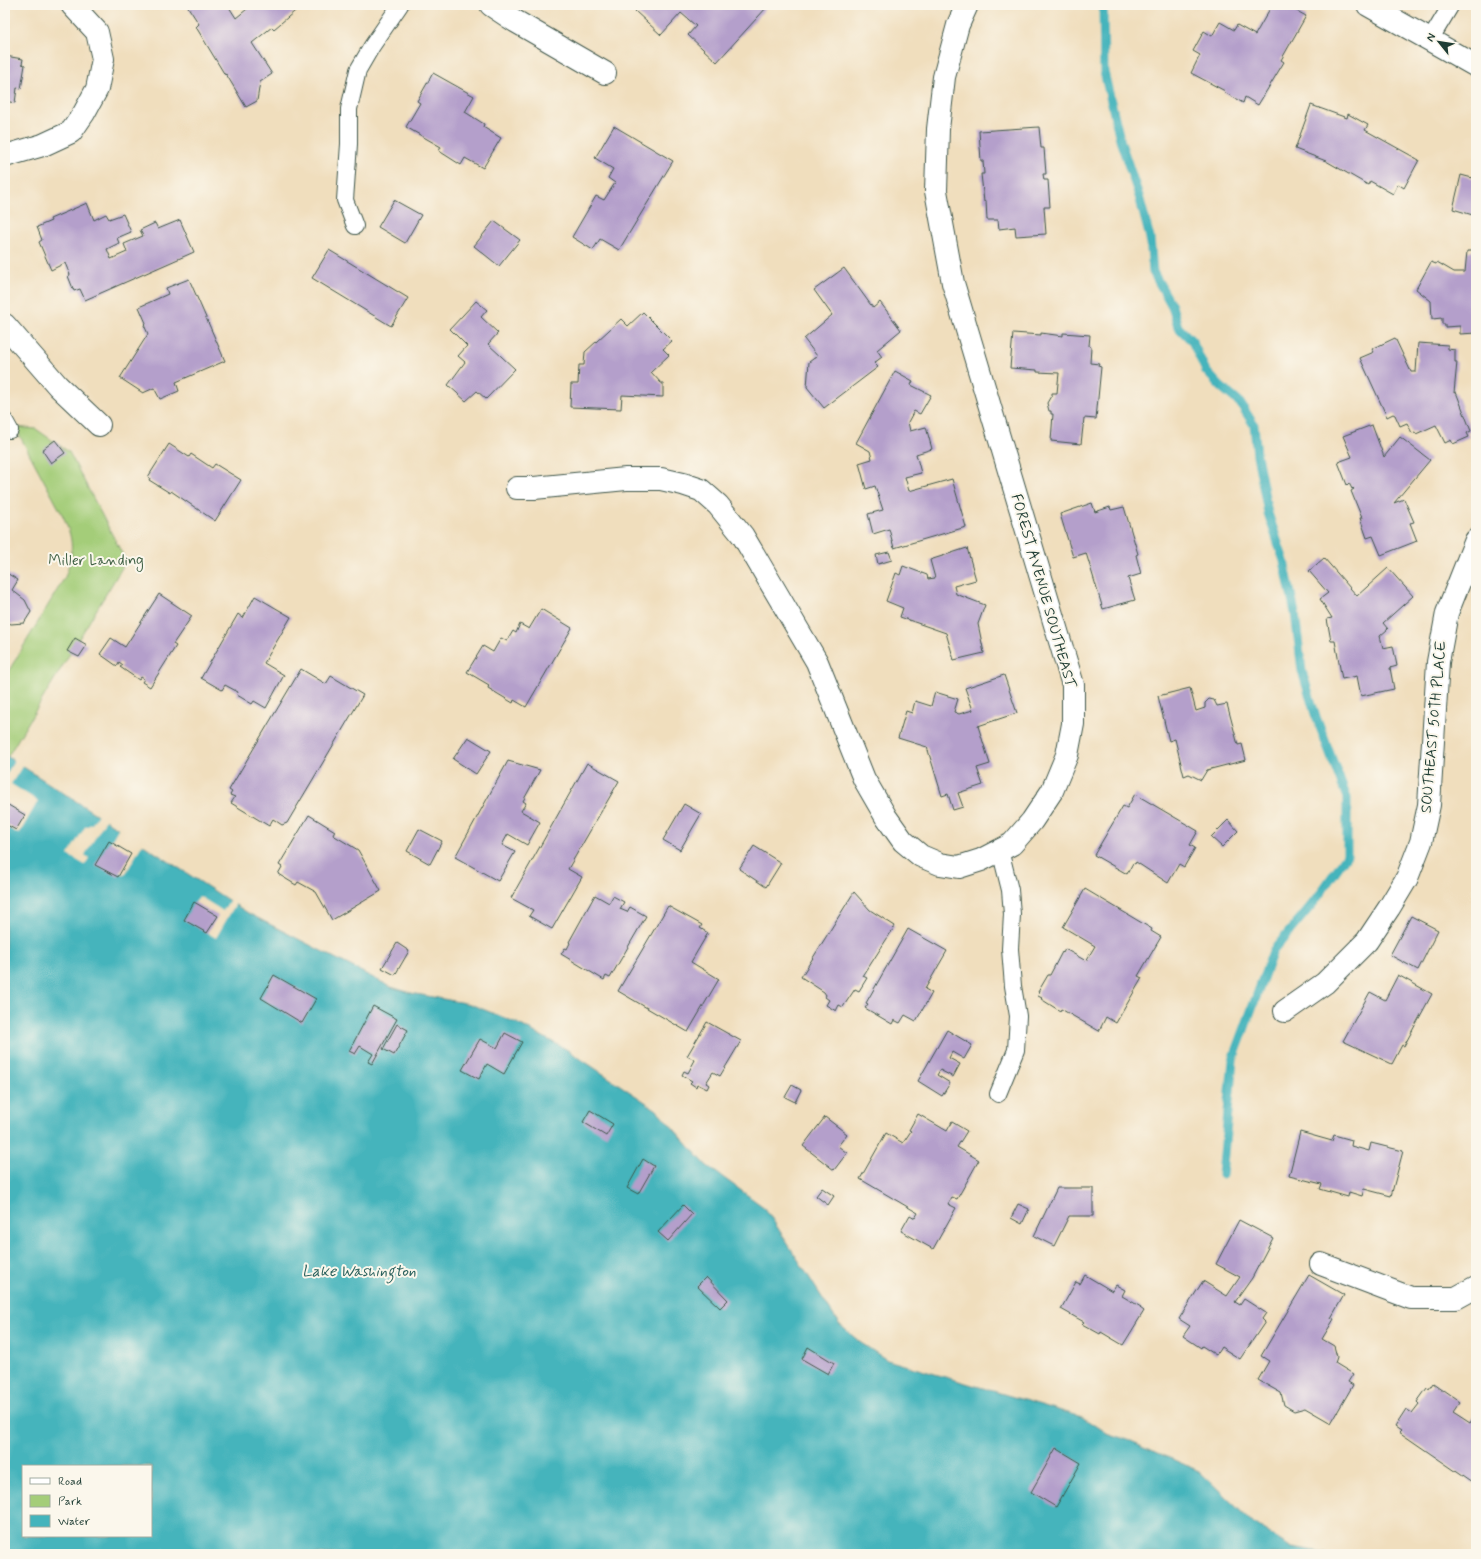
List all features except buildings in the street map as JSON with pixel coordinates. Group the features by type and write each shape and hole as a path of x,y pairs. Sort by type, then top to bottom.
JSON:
{"street":[{"path":"5,156 43,145 71,132 84,113 97,89 103,59 97,32 72,5"},
{"path":"491,5 515,21 606,73"},
{"name":"FOREST AVENUE SOUTHEAST","path":"517,488 534,488 626,479 661,479 701,490 718,505 743,536 817,662 864,779 886,817 903,841 922,856 940,864 959,867 981,860 1012,844 1032,821 1052,791 1067,755 1073,724 1073,685 953,283 936,191 938,128 944,76 958,25 967,5"},
{"path":"1368,5 1476,66"},
{"path":"5,325 58,386 99,425"},
{"name":"SOUTHEAST 50TH PLACE","path":"1285,1011 1324,983 1366,941 1389,908 1410,871 1421,842 1429,805 1438,662 1446,613 1476,540"},
{"path":"1321,1264 1411,1298 1456,1298 1476,1287"}],"lane":[{"path":"355,226 345,200 349,144 349,109 358,70 372,46 400,5"},
{"path":"1430,40 1451,5"},
{"path":"998,1094 1016,1050 1018,1016 1013,986 1010,949 1012,914 1010,890 1000,850"}],"green space":[{"name":"Miller Landing","path":"15,427 36,429 69,452 126,561 8,756 5,755 5,677 65,577 72,546 67,524"}],"water":[{"name":"Lake Washington","path":"5,755 248,913 391,987 411,993 470,1004 517,1023 566,1049 657,1110 706,1165 765,1208 839,1324 861,1343 887,1360 1082,1417 1106,1433 1131,1441 1199,1471 1256,1526 1292,1548 1328,1554 5,1554"}],"pier":[{"path":"15,759 23,765 11,784 38,801 19,834 5,826 5,777"},
{"path":"98,814 106,819 85,855 89,858 85,865 68,855 85,827 92,824"},
{"path":"119,827 143,843 125,875 99,862"},
{"path":"199,896 223,911 230,899 236,903 216,938 185,920"}],"waterway":[{"path":"1103,5 1104,72 1121,143 1139,196 1150,238 1153,272 1172,306 1178,327 1192,341 1206,371 1221,387 1240,403 1254,425 1257,455 1268,513 1284,561 1295,613 1302,671 1315,714 1347,798 1347,855 1315,901 1273,951 1233,1060 1222,1175"}]}
